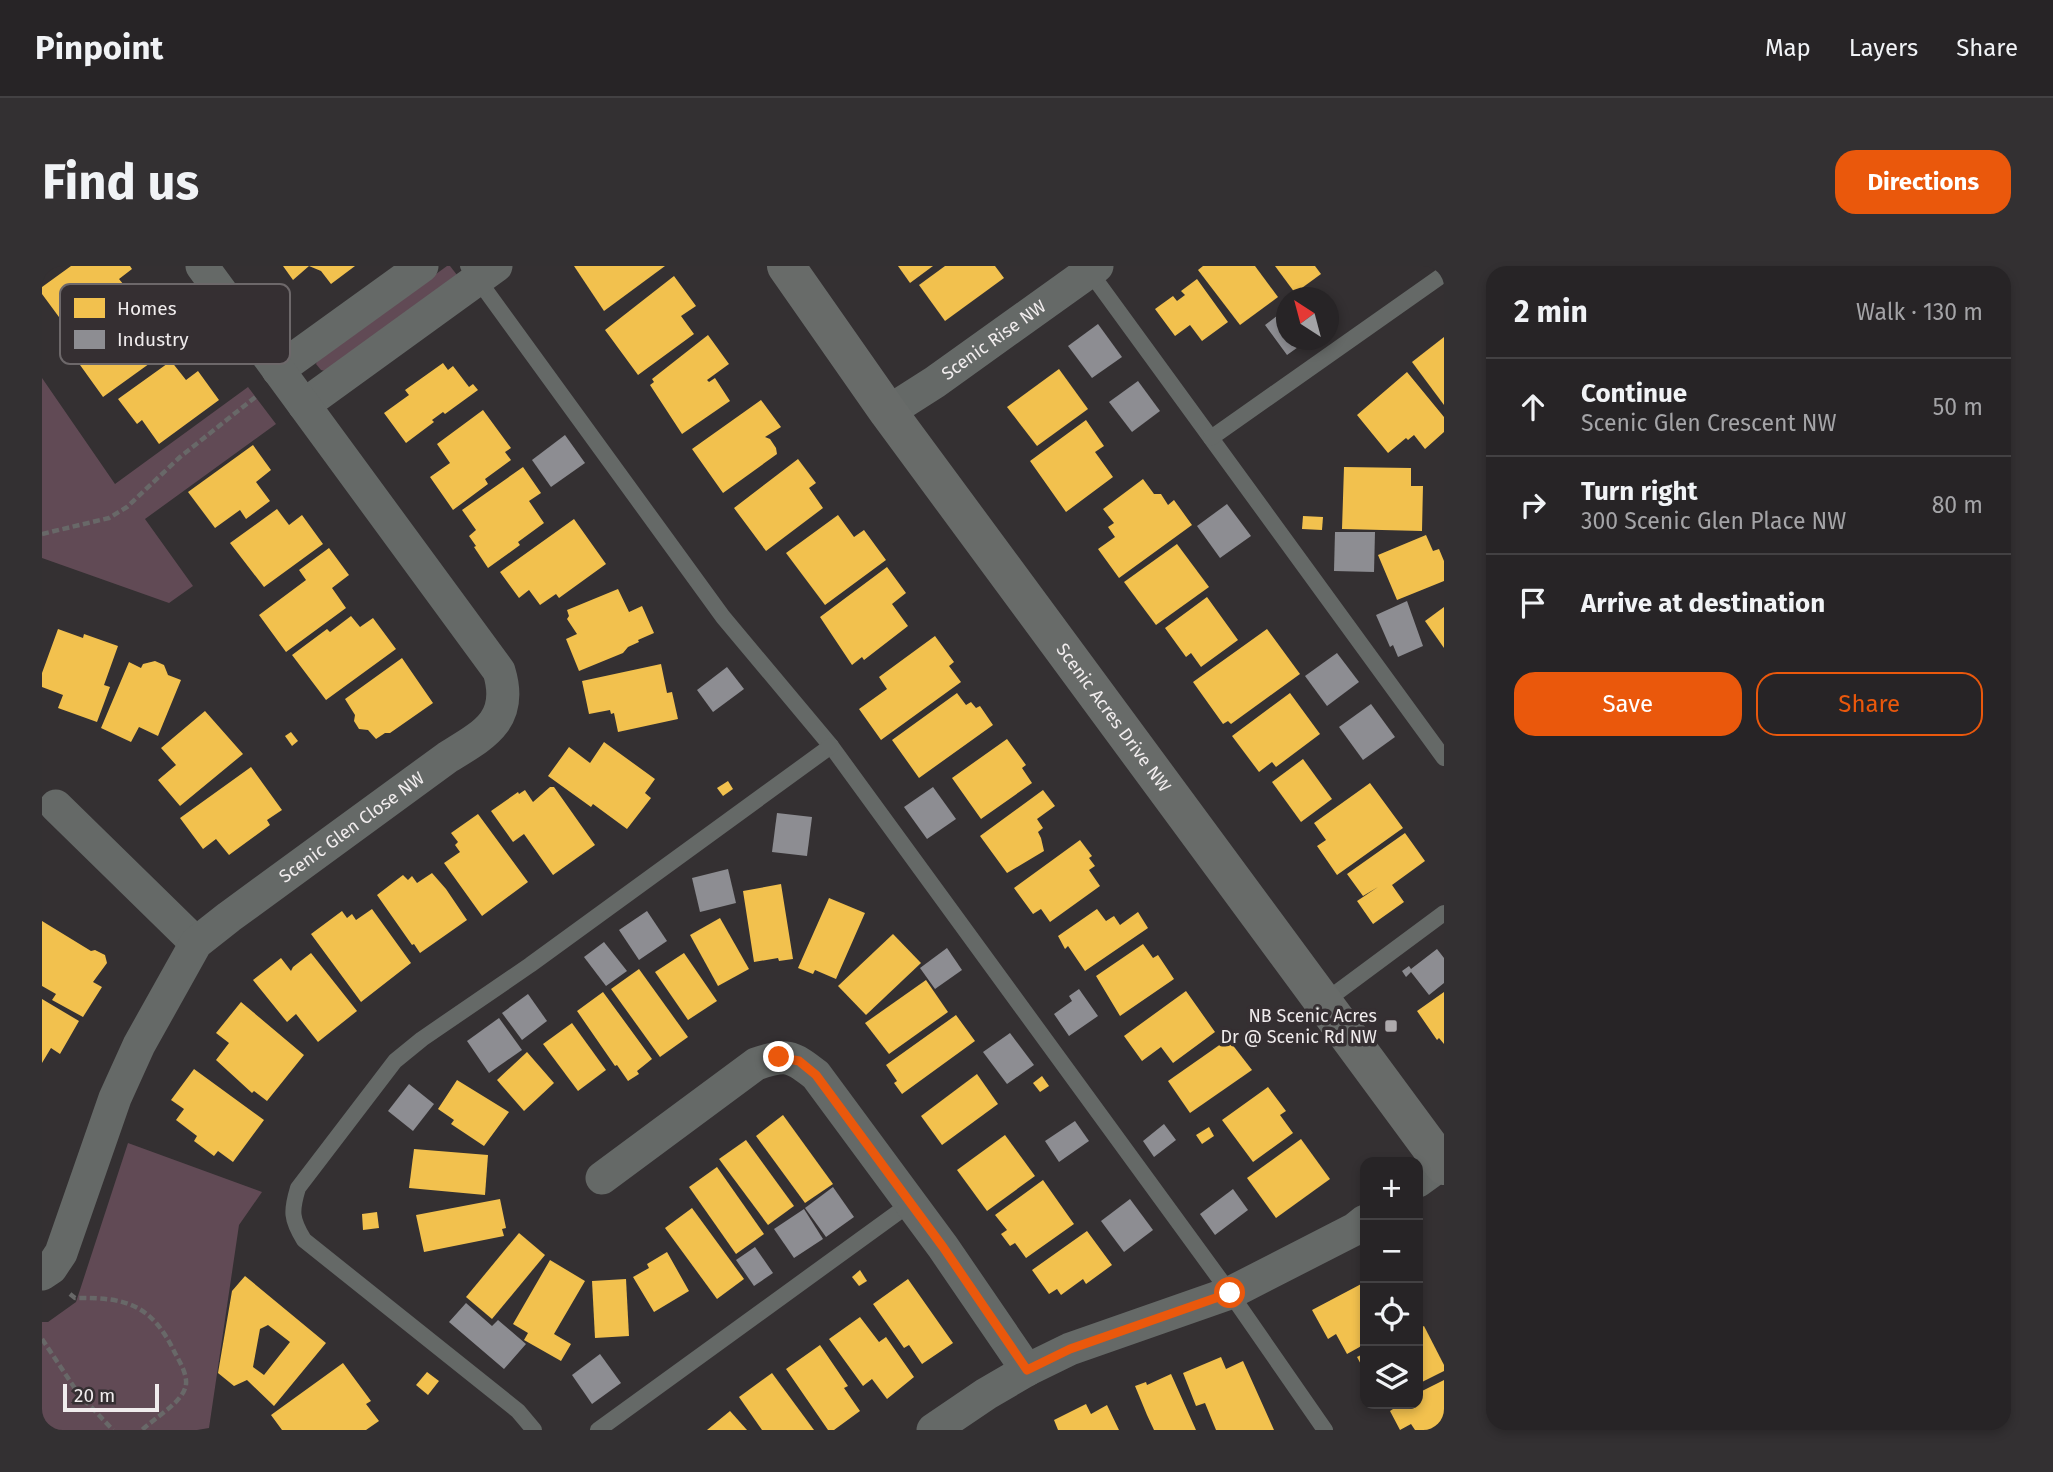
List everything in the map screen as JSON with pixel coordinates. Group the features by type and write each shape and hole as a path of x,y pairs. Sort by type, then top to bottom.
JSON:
{"street":[{"name":"Scenic Glen Close NW","path":"202,266 212,284"},
{"path":"268,383 422,266"},
{"name":"Scenic Acres Drive NW","path":"786,266 888,412 1324,1002 1437,1168"},
{"name":"Scenic Rise NW","path":"888,412 935,382 1091,268"},
{"path":"304,405 480,270"},
{"name":"Scenic Glen Close NW","path":"42,1274 51,1268 61,1252 115,1098 134,1055 196,943 437,765 482,736 496,720 504,701 499,671 304,405 268,383 257,364"},
{"path":"55,806 196,943"},
{"path":"602,1178 756,1064 779,1057 799,1061 816,1075 912,1203 1027,1370"},
{"path":"933,1430 986,1394 1070,1349 1230,1293 1360,1225"}],"lane":[{"path":"1091,268 1444,758"},
{"path":"480,270 723,617 831,746 1230,1293 1325,1430"},
{"path":"1211,438 1444,274"},
{"path":"534,1430 518,1411 304,1240 293,1222 293,1204 299,1188 395,1061 831,746"},
{"path":"1324,1002 1444,913"},
{"path":"598,1430 912,1203"}],"path":[{"path":"42,534 108,518 127,507 188,450 268,383"},
{"path":"72,1295 75,1298 122,1301 138,1308 155,1320 168,1338 182,1367 186,1385 180,1396 142,1430"},
{"path":"42,1339 78,1393 113,1430"}],"shaded area":[{"path":"447,266 457,275 325,371 316,364 318,360"},
{"path":"42,378 115,484 248,387 276,424 145,519 193,586 169,603 42,558"},
{"path":"128,1143 262,1192 239,1225 209,1428 42,1430 42,1322 48,1322 76,1302"}],"building: Homes":[{"path":"71,266 130,266 132,269 119,279 123,284 60,284 60,318 42,294 42,287"},
{"path":"283,266 309,266 293,280"},
{"path":"309,266 355,266 331,284 321,271"},
{"path":"574,266 665,266 604,311"},
{"path":"898,266 933,266 910,283"},
{"path":"945,266 995,266 1004,278 945,321 919,285"},
{"path":"1203,266 1255,266 1276,294 1276,298 1240,325 1198,270"},
{"path":"1275,266 1315,266 1321,274 1303,287 1291,287"},
{"path":"674,276 696,306 681,316 694,334 638,375 605,330"},
{"path":"1197,279 1228,322 1202,341 1190,325 1175,336 1155,309 1173,296 1177,301 1185,295 1181,291"},
{"path":"708,335 729,364 707,380 709,382 715,378 730,401 682,434 650,385 654,382 652,379"},
{"path":"1444,337 1444,405 1412,362"},
{"path":"443,363 448,370 453,366 469,387 473,384 478,390 432,420 434,422 406,443 384,413 409,395 405,390"},
{"path":"79,364 149,364 103,397"},
{"path":"167,364 173,364 186,380 198,371 219,400 159,444 142,420 137,424 118,399"},
{"path":"1059,369 1088,409 1037,446 1007,407"},
{"path":"1407,372 1444,417 1444,432 1425,449 1414,435 1388,453 1357,415"},
{"path":"761,400 781,427 765,437 770,439 777,454 723,493 692,449"},
{"path":"483,410 511,448 505,452 511,460 485,479 488,484 453,510 430,477 450,463 437,444"},
{"path":"1086,420 1104,446 1095,452 1113,477 1066,512 1030,461"},
{"path":"253,445 271,470 256,482 270,501 246,519 240,510 215,528 188,492"},
{"path":"798,459 816,483 809,488 823,508 766,551 734,508"},
{"path":"523,467 541,493 529,501 544,523 518,542 520,545 488,568 469,536 476,530 462,510"},
{"path":"1344,467 1411,468 1411,486 1423,486 1422,531 1342,529"},
{"path":"1143,479 1154,494 1161,494 1168,505 1174,500 1192,525 1119,578 1098,549 1115,537 1108,527 1114,523 1103,509"},
{"path":"277,509 289,525 302,515 323,544 264,587 230,543"},
{"path":"838,515 854,537 864,530 886,560 825,605 786,553"},
{"path":"1303,516 1323,517 1322,530 1302,529"},
{"path":"574,519 606,564 559,598 556,594 540,605 529,590 519,598 500,572"},
{"path":"1426,535 1433,551 1439,549 1444,561 1444,581 1397,600 1378,555"},
{"path":"1177,544 1209,587 1156,625 1124,582"},
{"path":"329,548 349,575 332,588 346,608 286,652 259,615 306,580 299,570"},
{"path":"887,567 906,593 892,604 908,626 864,660 862,657 852,665 820,617"},
{"path":"618,589 629,612 642,606 654,633 638,640 639,642 628,647 623,653 579,671 566,639 577,634 567,619 567,610"},
{"path":"1207,597 1238,640 1201,667 1191,653 1186,657 1165,628"},
{"path":"1444,607 1444,648 1425,621"},
{"path":"351,616 360,627 373,618 396,649 326,700 292,655 327,629 330,632"},
{"path":"58,629 83,638 84,634 118,646 104,685 110,687 97,722 58,708 63,695 42,687 42,673"},
{"path":"1267,629 1300,674 1231,724 1228,721 1223,724 1193,682"},
{"path":"935,636 954,662 949,666 961,682 881,740 859,709 887,689 879,677"},
{"path":"402,658 433,703 390,733 376,739 368,730 359,729 354,721 355,715 345,699"},
{"path":"155,661 164,665 168,675 181,680 158,736 139,727 131,742 101,728 129,662 141,668 143,664"},
{"path":"661,664 667,693 672,692 678,719 618,732 614,713 611,714 610,710 589,714 582,681"},
{"path":"957,693 966,705 971,702 976,708 980,706 993,725 919,778 892,740"},
{"path":"1290,693 1320,734 1276,767 1272,762 1259,772 1232,736"},
{"path":"205,711 243,754 180,806 158,780 176,765 161,748"},
{"path":"291,732 298,741 292,746 285,736"},
{"path":"1007,739 1026,765 1022,768 1032,783 981,819 952,778"},
{"path":"604,742 655,779 645,793 651,798 627,829 548,776 569,747 590,763"},
{"path":"1303,759 1332,799 1301,822 1272,782"},
{"path":"251,767 282,810 267,820 270,825 229,855 216,839 203,849 180,818"},
{"path":"728,781 733,789 723,796 717,788"},
{"path":"1370,783 1403,828 1337,875 1317,846 1326,840 1314,823"},
{"path":"550,787 554,787 595,845 553,875 524,834 513,842 491,811 525,790 533,802"},
{"path":"1043,790 1055,806 1037,819 1043,828 1038,832 1044,851 1007,873 980,836"},
{"path":"478,814 528,882 482,916 444,863 460,852 455,845 458,842 451,833"},
{"path":"1405,833 1425,861 1392,885 1404,902 1373,924 1357,901 1378,887 1363,896 1347,874"},
{"path":"1080,840 1092,856 1089,858 1095,866 1089,870 1100,886 1050,922 1041,909 1033,914 1014,888"},
{"path":"432,873 467,920 420,953 377,895 403,875 408,880 412,876 417,883"},
{"path":"781,884 793,959 779,961 778,958 754,962 743,891"},
{"path":"829,898 865,913 836,979 815,970 813,974 798,968"},
{"path":"372,909 411,963 361,1002 311,934 342,911 347,918 352,914 356,920"},
{"path":"1097,909 1106,921 1114,916 1120,925 1138,912 1148,928 1085,971 1068,946 1065,949 1058,936"},
{"path":"720,918 749,969 718,986 690,935"},
{"path":"42,921 91,951 105,955 107,963 93,982 102,987 83,1017 52,1000 56,994 42,986"},
{"path":"893,934 921,963 866,1015 838,986"},
{"path":"1143,944 1153,958 1158,955 1174,979 1120,1016 1096,976"},
{"path":"311,953 357,1011 318,1042 296,1014 287,1022 253,980 281,958 291,971"},
{"path":"684,953 717,1001 688,1020 655,972"},
{"path":"639,969 688,1037 660,1057 611,989"},
{"path":"926,980 948,1012 889,1054 865,1023"},
{"path":"1186,991 1215,1032 1173,1063 1161,1047 1142,1061 1124,1036"},
{"path":"603,992 652,1059 637,1071 639,1074 628,1081 577,1011"},
{"path":"1444,992 1444,1044 1439,1038 1437,1040 1417,1011"},
{"path":"42,999 79,1021 60,1054 51,1048 42,1063"},
{"path":"241,1002 304,1055 267,1101 254,1091 252,1093 216,1060 229,1043 216,1033"},
{"path":"956,1015 975,1041 902,1094 886,1065"},
{"path":"572,1023 606,1070 578,1091 543,1044"},
{"path":"1228,1039 1252,1070 1190,1113 1168,1081"},
{"path":"527,1052 554,1083 524,1111 497,1080"},
{"path":"194,1069 264,1120 233,1162 218,1151 214,1156 194,1141 197,1136 176,1120 184,1109 171,1100"},
{"path":"977,1074 998,1104 942,1145 921,1116"},
{"path":"1042,1076 1049,1086 1040,1092 1033,1083"},
{"path":"457,1080 509,1112 484,1146 451,1124 454,1120 438,1109"},
{"path":"1268,1087 1286,1111 1280,1115 1293,1133 1253,1162 1222,1120"},
{"path":"783,1115 833,1184 805,1203 756,1136"},
{"path":"1209,1127 1214,1136 1202,1144 1196,1135"},
{"path":"1005,1135 1035,1176 987,1211 957,1170"},
{"path":"1301,1139 1330,1179 1276,1218 1247,1178"},
{"path":"746,1140 794,1206 768,1225 719,1159"},
{"path":"414,1149 488,1155 485,1195 409,1188"},
{"path":"717,1167 764,1234 736,1254 689,1187"},
{"path":"1043,1180 1074,1224 1026,1258 1015,1243 1010,1246 1001,1234 1007,1230 995,1215"},
{"path":"500,1199 506,1228 502,1229 504,1236 424,1252 416,1215"},
{"path":"692,1208 744,1279 717,1299 665,1228"},
{"path":"377,1212 379,1228 363,1230 362,1214"},
{"path":"1087,1231 1112,1265 1086,1284 1083,1279 1061,1295 1057,1289 1049,1294 1032,1270"},
{"path":"519,1233 545,1255 492,1319 466,1297"},
{"path":"667,1252 689,1291 654,1312 633,1277 649,1268 647,1264"},
{"path":"550,1260 585,1281 554,1334 571,1344 561,1361 524,1340 528,1333 513,1324"},
{"path":"860,1270 867,1281 859,1286 852,1277"},
{"path":"245,1276 326,1343 274,1406 247,1380 234,1386 218,1373 232,1291","holes":["268,1325 290,1342 264,1375 253,1367 260,1329"]},
{"path":"626,1279 629,1336 595,1338 592,1281"},
{"path":"908,1279 953,1343 922,1364 909,1345 904,1348 873,1304"},
{"path":"1360,1285 1360,1347 1347,1354 1336,1334 1328,1339 1312,1310"},
{"path":"860,1317 879,1342 886,1337 914,1377 887,1399 872,1379 863,1386 829,1339"},
{"path":"1423,1326 1444,1365 1444,1371 1423,1382 1423,1346"},
{"path":"820,1345 848,1386 844,1388 860,1411 834,1430 828,1430 786,1369"},
{"path":"1221,1357 1226,1369 1243,1361 1274,1430 1216,1430 1205,1403 1196,1406 1183,1373"},
{"path":"343,1363 371,1401 366,1404 379,1421 366,1430 282,1430 271,1415"},
{"path":"427,1372 439,1381 428,1395 416,1385"},
{"path":"772,1373 814,1430 762,1430 739,1397"},
{"path":"1171,1374 1196,1430 1154,1430 1147,1415 1135,1386 1146,1382 1147,1385"},
{"path":"1444,1380 1444,1430 1415,1430 1411,1424 1400,1430 1390,1411 1423,1409 1423,1390"},
{"path":"1086,1404 1091,1414 1107,1405 1119,1430 1058,1430 1054,1420"},
{"path":"730,1411 747,1430 707,1430"}],"building: Industry":[{"path":"1276,317 1276,340 1265,325"},
{"path":"1098,324 1122,357 1092,378 1068,346"},
{"path":"1138,381 1160,411 1132,432 1109,402"},
{"path":"565,435 585,463 551,487 532,460"},
{"path":"1227,504 1251,536 1220,558 1197,526"},
{"path":"1335,532 1375,532 1374,572 1334,571"},
{"path":"1407,601 1423,646 1398,657 1393,645 1390,647 1376,615"},
{"path":"1337,653 1359,682 1327,706 1305,676"},
{"path":"727,667 744,689 713,712 697,690"},
{"path":"1371,704 1395,737 1363,760 1339,727"},
{"path":"933,787 956,819 927,839 904,807"},
{"path":"777,813 812,817 807,856 772,852"},
{"path":"728,869 736,903 700,912 692,878"},
{"path":"647,911 667,941 639,960 619,930"},
{"path":"604,942 627,971 606,986 584,957"},
{"path":"947,948 962,970 935,989 920,968"},
{"path":"1437,949 1444,958 1444,983 1429,995 1411,972 1406,977 1402,971 1409,966 1411,969"},
{"path":"1079,989 1098,1016 1069,1036 1054,1014 1072,1001 1069,996"},
{"path":"528,994 547,1021 522,1040 502,1013"},
{"path":"499,1018 522,1050 489,1073 467,1041"},
{"path":"1010,1033 1034,1065 1007,1084 983,1052"},
{"path":"409,1084 434,1104 413,1131 388,1111"},
{"path":"1075,1121 1089,1141 1059,1162 1045,1141"},
{"path":"1164,1124 1176,1140 1154,1157 1143,1141"},
{"path":"833,1187 854,1217 826,1237 805,1208"},
{"path":"1233,1189 1248,1210 1215,1235 1200,1214"},
{"path":"1130,1199 1153,1230 1124,1252 1101,1221"},
{"path":"804,1209 823,1239 794,1258 774,1229"},
{"path":"755,1247 773,1273 754,1286 736,1260"},
{"path":"466,1303 492,1326 498,1320 526,1344 504,1369 449,1322"},
{"path":"600,1354 621,1383 592,1404 572,1375"}],"place":[{"name":"NB Scenic Acres Dr @ Scenic Rd NW","path":"1391,1026"}],"route":[{"path":"779,1057 799,1061 816,1075 912,1203 1027,1370 1070,1349 1230,1293"}]}
